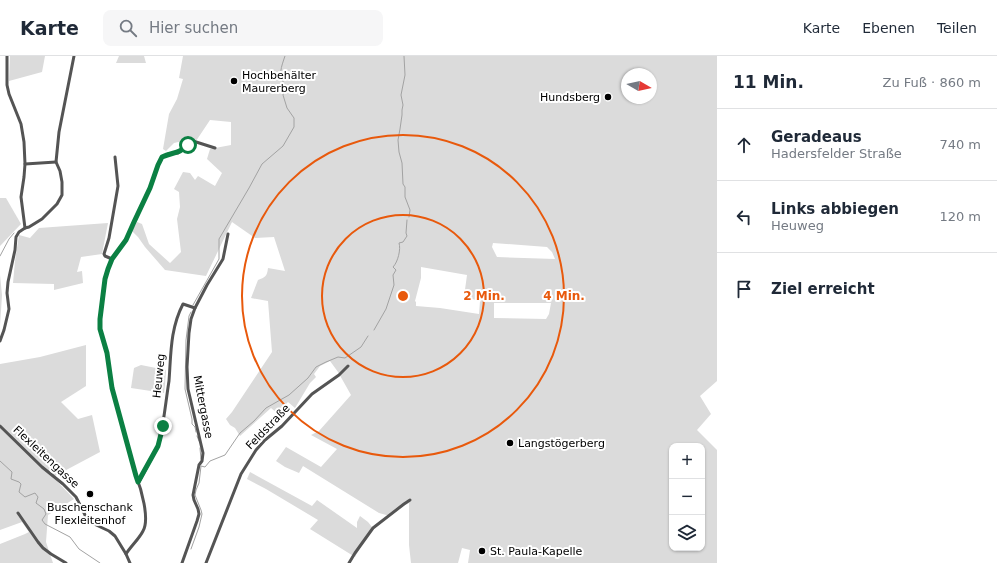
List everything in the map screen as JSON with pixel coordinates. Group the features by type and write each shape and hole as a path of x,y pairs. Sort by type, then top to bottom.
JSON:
{"street":[{"path":"8,56 7,85 21,124 24,142 25,164 21,197 25,228"},
{"path":"0,341 9,309 7,294 8,282 15,250 16,237 19,232 42,219 57,204 62,195 62,182 56,162 59,132 74,56"},
{"path":"126,554 144,530 146,520 138,482 112,388 107,353 100,329 105,279 112,259 126,240 150,188 162,157 168,154 178,153 193,141 215,148"},
{"path":"112,259 104,254 109,238 118,186 115,157"},
{"path":"25,164 56,162"},
{"name":"Mittergasse","path":"182,563 199,514 193,495 203,453 188,389 189,334 191,319 207,285 223,259 228,234"},
{"name":"Heuweg","path":"138,482 160,440 175,325 183,304 195,308"},
{"name":"Feldstraße","path":"206,563 241,474 256,450 265,440 282,426 312,394 339,375 348,366"},
{"name":"Flexleitengasse","path":"0,426 42,467 76,497 86,517 94,524 109,531 115,536 130,563"},
{"path":"350,563 355,553 373,528 410,500"},
{"path":"18,513 43,548 66,563"}],"shaded area":[{"path":"10,56 45,56 42,72 9,81"},
{"path":"119,56 144,56 146,63 116,63"},
{"path":"183,56 717,56 717,381 700,396 711,414 697,430 717,450 717,563 468,563 470,550 462,548 458,563 411,563 409,545 409,503 401,507 390,516 379,513 303,466 299,473 276,461 286,447 321,467 337,449 311,435 319,431 351,395 330,361 320,366 314,374 316,377 310,383 295,408 288,402 277,413 271,408 240,436 235,428 230,425 226,419 272,352 268,301 251,298 258,280 265,276 268,268 285,271 274,237 255,238 232,222 206,276 165,270 132,231 137,222 142,224 149,244 170,263 181,252 177,219 180,207 179,192 174,189 183,172 190,173 195,180 198,176 215,186 222,173 207,159 210,149 231,145 231,122 210,120 196,141 187,140 174,143 166,151 163,149 169,114 177,99 183,79 179,78","holes":["493,243 547,247 552,252 555,259 497,257 492,247","421,267 467,275 464,297 480,301 479,314 416,306 415,301 421,278","494,303 551,303 549,314 546,319 494,318"]},
{"path":"0,198 6,198 21,224 0,246"},
{"path":"108,223 102,254 81,257 77,272 82,271 83,283 54,290 54,284 13,283 19,235 30,238 39,228"},
{"path":"0,275 2,295 0,326"},
{"path":"86,345 86,386 61,402 78,419 92,415 100,452 53,477 74,499 48,515 46,542 53,563 0,563 0,544 29,532 22,522 0,530 0,364 40,357"},
{"path":"141,365 166,370 164,393 131,388 134,368"},
{"path":"250,472 312,506 317,500 357,528 357,522 360,516 368,522 372,527 355,557 310,529 318,520 247,479"}],"waterway":[{"path":"193,305 219,259 219,239 262,164 283,146 294,127 294,118 287,108 283,95 285,85 281,78 281,71 285,56"},
{"path":"404,56 405,75 401,95 403,105 398,140 402,163 403,184 405,187 405,197 410,210 409,217"},
{"path":"374,330 386,309 394,285 393,275 396,270 393,267 399,255 399,243 403,242 407,236 407,220"},
{"path":"0,256 14,233"},
{"path":"191,312 189,316 186,340 185,389 192,424 195,427 196,432"},
{"path":"191,549 202,514 195,495 199,483 201,466 205,467 210,461 225,455 240,433 266,408 289,395 308,378 316,367 338,357 345,358 361,347 368,336"},
{"path":"197,436 199,441"},
{"path":"200,448 201,459"},
{"path":"0,461 12,472 11,479 21,484 19,492 25,497 35,493 38,497 36,503 44,509 46,514 42,520 45,524 70,537 79,549 100,563"}],"place":[{"name":"Hochbehälter Maurerberg","path":"234,81"},
{"name":"Hundsberg","path":"608,97"},
{"name":"Langstögerberg","path":"510,443"},
{"name":"Buschenschank Flexleitenhof","path":"90,494"},
{"name":"St. Paula-Kapelle","path":"482,551"}],"route":[{"path":"163,426 158,446 138,482 112,388 107,353 100,329 100,319 105,279 108,269 112,259 126,240 150,188 162,157 168,154 178,153 188,145"}]}
